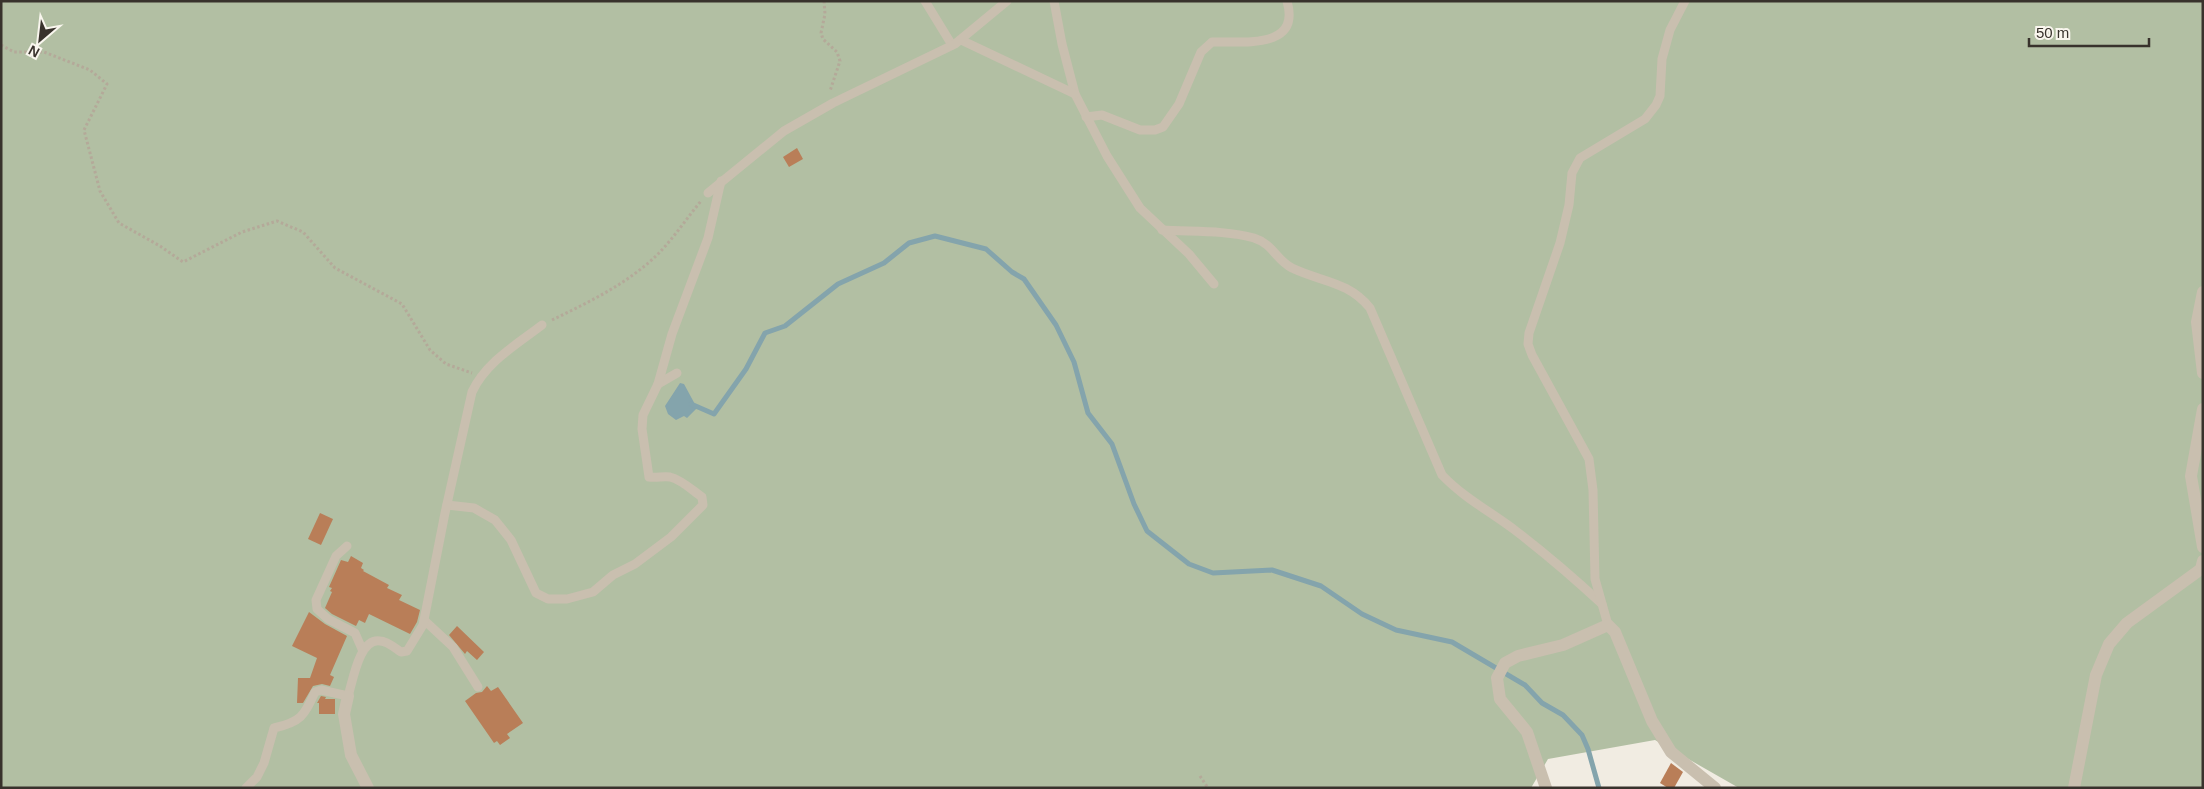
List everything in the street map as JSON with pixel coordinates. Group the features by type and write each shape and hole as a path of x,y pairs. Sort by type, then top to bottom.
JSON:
{"street":[{"path":"2203,292 2200,324 2203,373"},
{"path":"2203,409 2191,476 2203,547"},
{"path":"2074,788 2096,675 2109,644 2127,624 2202,566"},
{"path":"1546,788 1527,732 1500,699 1498,678 1505,663 1518,656 1563,645 1608,624 1615,632 1652,721 1671,752 1716,788"},
{"path":"348,696 344,714 351,755 368,788"}],"lane":[{"path":"925,1 952,46"},
{"path":"708,193 784,131 833,103 952,46 1007,1"},
{"path":"1054,1 1062,44 1075,94 1115,170 1140,208 1189,254 1214,284"},
{"path":"1086,117 1102,115 1140,130 1155,130 1164,127 1179,104 1201,52 1212,42 1266,40 1284,32 1290,22 1287,1"},
{"path":"1608,624 1595,579 1593,490 1588,459 1532,355 1528,344 1529,334 1560,244 1569,205 1572,173 1580,158 1645,119 1656,105 1660,96 1662,59 1670,30 1685,1"},
{"path":"961,40 1075,94"},
{"path":"446,505 474,508 495,520 511,540 536,593 548,600 567,599 593,592 614,575 634,564 671,536 703,505 702,498 682,482 668,477 660,479 649,477 642,429 643,415 658,384 672,334 708,238 721,181"},
{"path":"1162,230 1230,234 1255,238 1272,247 1283,262 1292,268 1347,288 1360,296 1370,308 1442,476 1459,492 1515,530 1572,576 1602,604"},
{"path":"246,788 257,777 264,764 274,728 292,724 301,718 315,692 321,690 348,696 362,648 373,641 381,640 401,652 407,651 423,625 446,505 472,392 479,376 491,364 542,325"},
{"path":"658,384 677,373"},
{"path":"347,546 336,556 316,600 317,609 328,619 355,633 362,648"},
{"path":"424,620 453,646 478,687"}],"path":[{"path":"824,1 825,14 821,33 823,39 836,52 840,61 829,89 833,103"},
{"path":"1,45 14,52 44,52 90,70 107,84 84,130 100,191 119,223 160,246 183,262 242,232 277,221 303,232 335,268 402,304 430,350 446,364 479,376"},
{"path":"542,325 588,303 628,279 657,254 708,193"},
{"path":"1200,776 1208,788"}],"green space":[{"path":"1,1 2203,1 2203,788 1739,788 1655,740 1548,759 1531,788 1,788"}],"water":[{"path":"680,383 684,384 697,408 687,418 684,416 676,420 668,414 665,406"}],"building":[{"path":"797,148 803,159 789,167 783,157"},
{"path":"320,513 333,519 321,545 308,539"},
{"path":"351,556 363,563 361,568 363,571 389,585 387,588 402,595 399,600 420,610 417,622 410,634 369,614 365,623 359,620 356,626 332,614 325,608 332,592 330,591 332,588 329,587 341,560 348,562"},
{"path":"309,612 325,624 347,636 330,675 334,677 330,686 322,684 313,686 303,703 297,703 298,678 310,678 317,658 292,646"},
{"path":"457,626 484,652 477,660 467,651 465,654 449,635"},
{"path":"487,686 491,691 498,687 523,723 507,734 510,738 500,745 497,741 494,743 465,701 476,693 482,692"},
{"path":"321,696 326,697 325,699 335,699 335,714 319,714 319,703 317,703"},
{"path":"1671,763 1683,772 1674,788 1668,788 1660,783"}],"waterway":[{"path":"691,404 714,414 746,369 765,333 785,326 838,284 884,263 909,243 935,236 986,249 1012,272 1024,279 1056,325 1074,362 1088,413 1112,444 1134,504 1147,531 1189,564 1213,573 1272,570 1321,586 1362,614 1396,630 1452,642 1525,685 1542,703 1563,715 1582,735 1599,788"}]}
